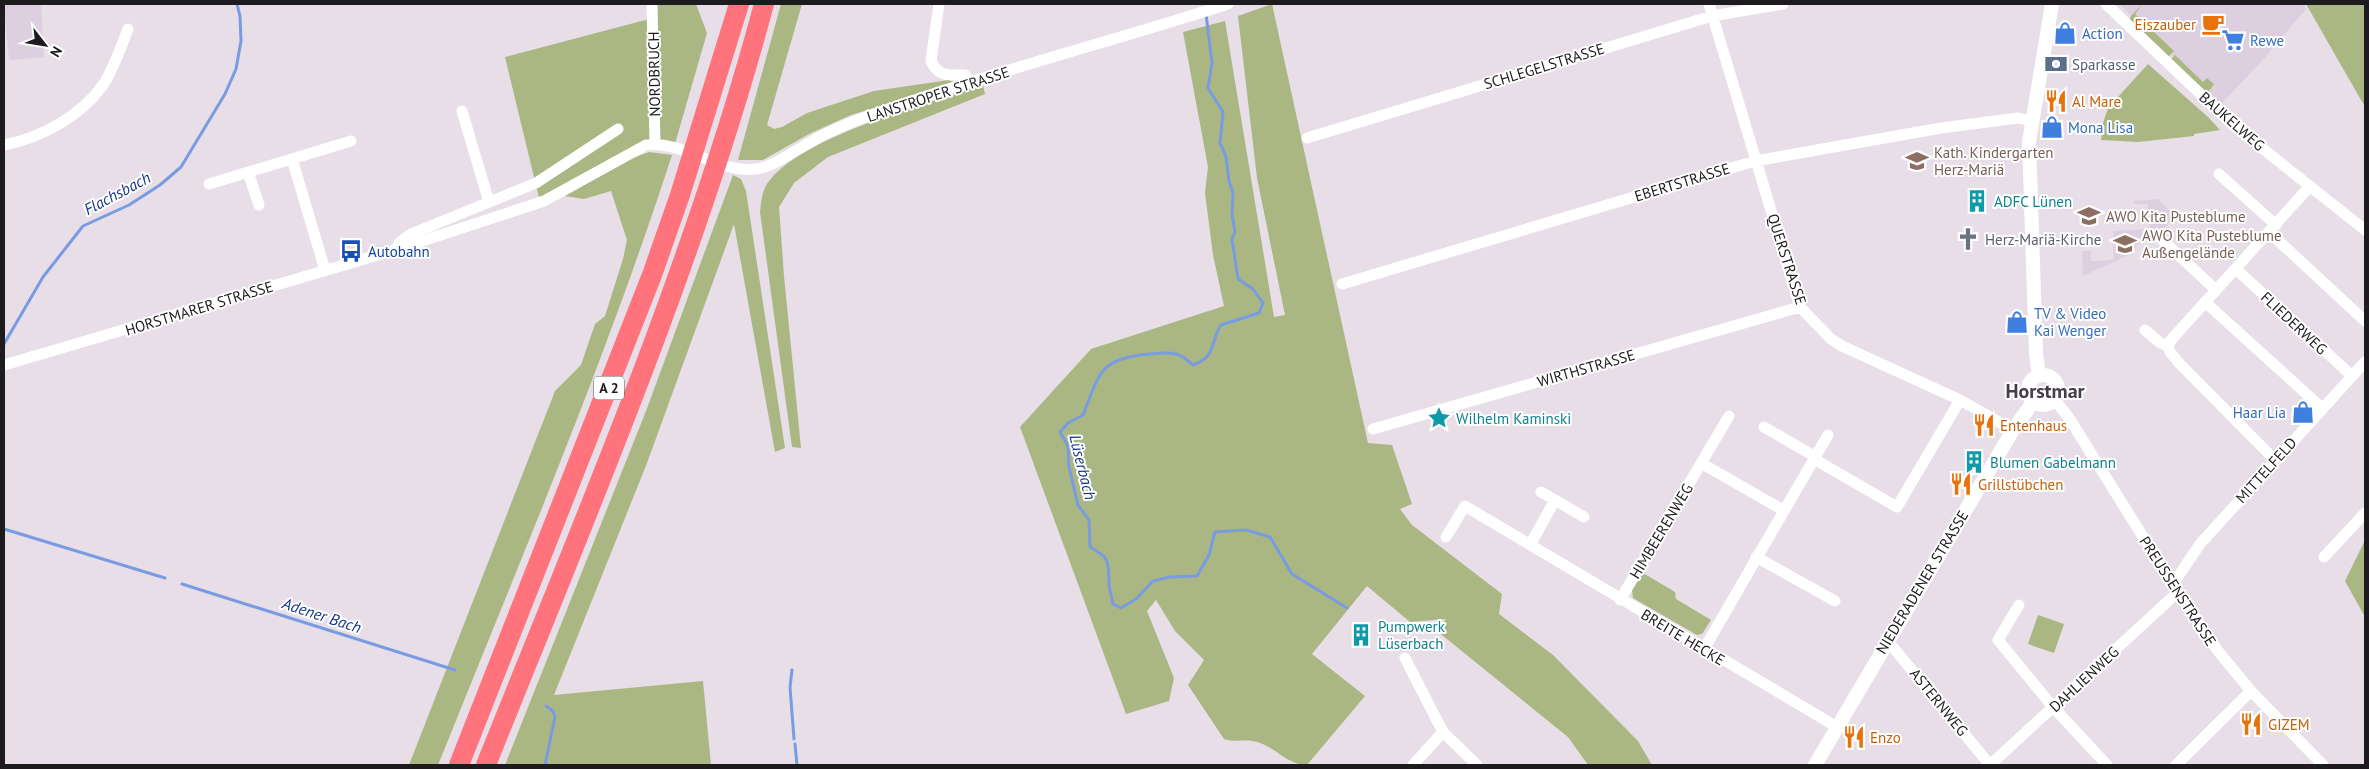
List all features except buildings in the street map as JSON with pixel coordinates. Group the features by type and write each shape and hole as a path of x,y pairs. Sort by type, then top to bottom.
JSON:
{"highway":[{"name":"A 2","path":"459,765 639,310 680,195 739,4"},
{"name":"A 2","path":"486,765 677,281 734,109 764,4"}],"street":[{"name":"NORDBRUCH","path":"652,4 655,144"},
{"path":"938,4 931,62 935,70 943,75 965,75 970,82"},
{"name":"LANSTROPER STRASSE","path":"655,144 674,148 736,168 757,169 768,166 830,131 970,82 1228,4"},
{"name":"QUERSTRASSE","path":"1709,4 1800,307 1831,339 1842,346 1960,400 2013,430"},
{"name":"SCHLEGELSTRASSE","path":"1307,138 1712,16 1783,4"},
{"path":"2039,376 2036,354 2029,153 2031,122 2052,4"},
{"name":"BAUKELWEG","path":"2106,4 2233,125 2365,230"},
{"path":"4,146 23,142 46,132 89,101 103,84 128,29"},
{"path":"462,111 490,202"},
{"name":"EBERTSTRASSE","path":"1342,284 1755,161 1941,128 2018,118 2031,122"},
{"name":"HORSTMARER STRASSE","path":"395,250 400,242 411,234 536,183 618,129"},
{"path":"209,184 351,141"},
{"name":"HORSTMARER STRASSE","path":"4,365 395,250 544,201 636,150 655,144"},
{"path":"292,159 326,270"},
{"path":"248,172 258,205"},
{"path":"2219,174 2365,320"},
{"path":"2168,346 2205,302 2310,186"},
{"path":"2160,238 2216,290"},
{"name":"FLIEDERWEG","path":"2236,269 2352,376"},
{"path":"2205,302 2322,408"},
{"name":"WIRTHSTRASSE","path":"1372,428 1800,307"},
{"path":"2145,330 2168,346 2170,352 2180,364 2275,460"},
{"name":"MITTELFELD","path":"2176,588 2200,544 2365,362"},
{"path":"2045,375 2054,380 2058,390 2055,400 2044,406 2033,402 2028,392 2028,387 2034,378 2045,375"},
{"path":"1764,427 1897,507 1960,400"},
{"name":"PREUSSENSTRASSE","path":"2055,400 2069,418 2218,651 2252,691 2323,765"},
{"name":"NIEDERADENER STRASSE","path":"1815,765 2013,430 2033,402"},
{"name":"HIMBEERENWEG","path":"1620,600 1729,416"},
{"path":"1704,649 1828,435"},
{"path":"1701,463 1783,510"},
{"path":"1541,492 1584,517"},
{"path":"1530,545 1555,500"},
{"name":"BREITE HECKE","path":"1446,537 1465,506 1620,600 1837,727"},
{"path":"2324,558 2365,513"},
{"path":"1756,557 1835,602"},
{"name":"DAHLIENWEG","path":"1990,765 2176,588"},
{"path":"2019,605 1998,640 2053,707 2108,765"},
{"name":"ASTERNWEG","path":"1888,640 1990,765"},
{"path":"1406,658 1443,732 1477,765"},
{"path":"2176,765 2252,691"},
{"path":"1413,765 1443,732"}],"shaded area":[{"path":"4,4 41,4 44,57 9,60"},
{"path":"2119,4 2304,4 2306,9 2260,63 2221,104"},
{"name":"AWO Kita Pusteblume Außengelände","path":"2158,199 2175,216 2156,237 2149,231 2129,255 2083,276 2082,251 2091,251 2091,261 2114,260 2113,231 2150,229 2148,204 2134,204 2134,201"}],"green space":[{"path":"653,4 696,4 707,33 674,147 656,144 540,202 505,57 653,18"},
{"path":"781,4 802,4 767,125 774,129 782,127 807,113 874,91 949,80 954,82 851,115 809,134 763,160 738,160"},
{"path":"1272,4 1368,443 1392,445 1412,504 1400,509 1412,525 1502,594 1499,614 1553,655 1638,741 1652,765 1588,765 1568,737 1437,631 1446,619 1410,622 1367,586 1312,654 1365,696 1307,765 1288,760 1256,742 1224,739 1188,685 1204,660 1175,631 1156,600 1147,611 1174,678 1169,701 1126,714 1020,427 1091,349 1224,306 1213,255 1205,193 1208,167 1183,32 1225,21 1274,317 1285,315 1257,178 1238,16"},
{"path":"2142,4 2135,14 2174,51 2168,57 2129,21"},
{"path":"2306,4 2365,4 2365,107"},
{"path":"2175,55 2203,82 2207,78 2214,84 2207,94 2171,59"},
{"path":"2148,64 2220,130 2194,134 2194,136 2138,142 2101,140 2103,123 2108,108"},
{"path":"983,85 985,94 828,157 794,183 779,207 801,448 792,447 760,212 765,187 787,164 838,135 900,112"},
{"path":"649,152 672,155 619,309 590,386 438,765 409,765 555,391 581,365 595,324 605,316 623,259 627,240 611,191 584,199 565,196 630,159"},
{"path":"733,175 741,179 746,191 785,448 775,452 734,224 647,463 554,695 703,681 711,765 505,765 646,411"},
{"path":"2365,540 2365,617 2345,581"},
{"path":"1643,573 1675,592 1676,599 1711,620 1702,634 1697,635 1633,598 1632,590"},
{"path":"2038,615 2064,624 2054,653 2028,644"}],"waterway":[{"name":"Flachsbach","path":"4,344 43,277 83,226 129,205 160,185 181,167 225,94 236,69 241,41 240,16 237,4"},
{"name":"Lüserbach","path":"1206,14 1212,63 1208,88 1223,112 1220,143 1226,157 1229,181 1233,193 1232,214 1235,232 1232,239 1238,279 1253,289 1263,303 1259,313 1221,325 1210,353 1201,362 1193,365 1178,355 1157,353 1133,356 1111,364 1098,378 1083,415 1068,423 1060,432 1068,446 1069,467 1078,505 1089,520 1090,547 1102,554 1107,561 1113,604 1121,608 1136,599 1153,581 1170,577 1197,576 1209,555 1215,532 1246,530 1270,537 1292,574 1347,608"},
{"name":"Adener Bach","path":"4,529 165,578"},
{"name":"Adener Bach","path":"182,584 455,670"},
{"path":"792,670 790,687 794,739"},
{"name":"Adener Bach","path":"545,765 555,717 553,711 546,706"},
{"path":"795,744 797,765"}],"place":[{"name":"Eiszauber","path":"2213,24"},
{"name":"Action","path":"2065,33"},
{"name":"Rewe","path":"2233,40"},
{"name":"Sparkasse","path":"2056,64"},
{"name":"Al Mare","path":"2056,101"},
{"name":"Mona Lisa","path":"2052,127"},
{"name":"Kath. Kindergarten Herz-Mariä","path":"1917,161"},
{"name":"ADFC Lünen","path":"1977,201"},
{"name":"AWO Kita Pusteblume","path":"2089,216"},
{"name":"Herz-Mariä-Kirche","path":"1968,239"},
{"name":"AWO Kita Pusteblume Außengelände","path":"2125,244"},
{"name":"Autobahn","path":"351,251"},
{"name":"TV & Video Kai Wenger","path":"2017,322"},
{"name":"Haar Lia","path":"2303,412"},
{"name":"Wilhelm Kaminski","path":"1439,418"},
{"name":"Entenhaus","path":"1984,425"},
{"name":"Blumen Gabelmann","path":"1974,462"},
{"name":"Grillstübchen","path":"1961,484"},
{"name":"Pumpwerk Lüserbach","path":"1361,635"},
{"name":"GIZEM","path":"2251,724"},
{"name":"Enzo","path":"1854,737"}],"district":[{"name":"Horstmar","path":"2045,391"}]}
